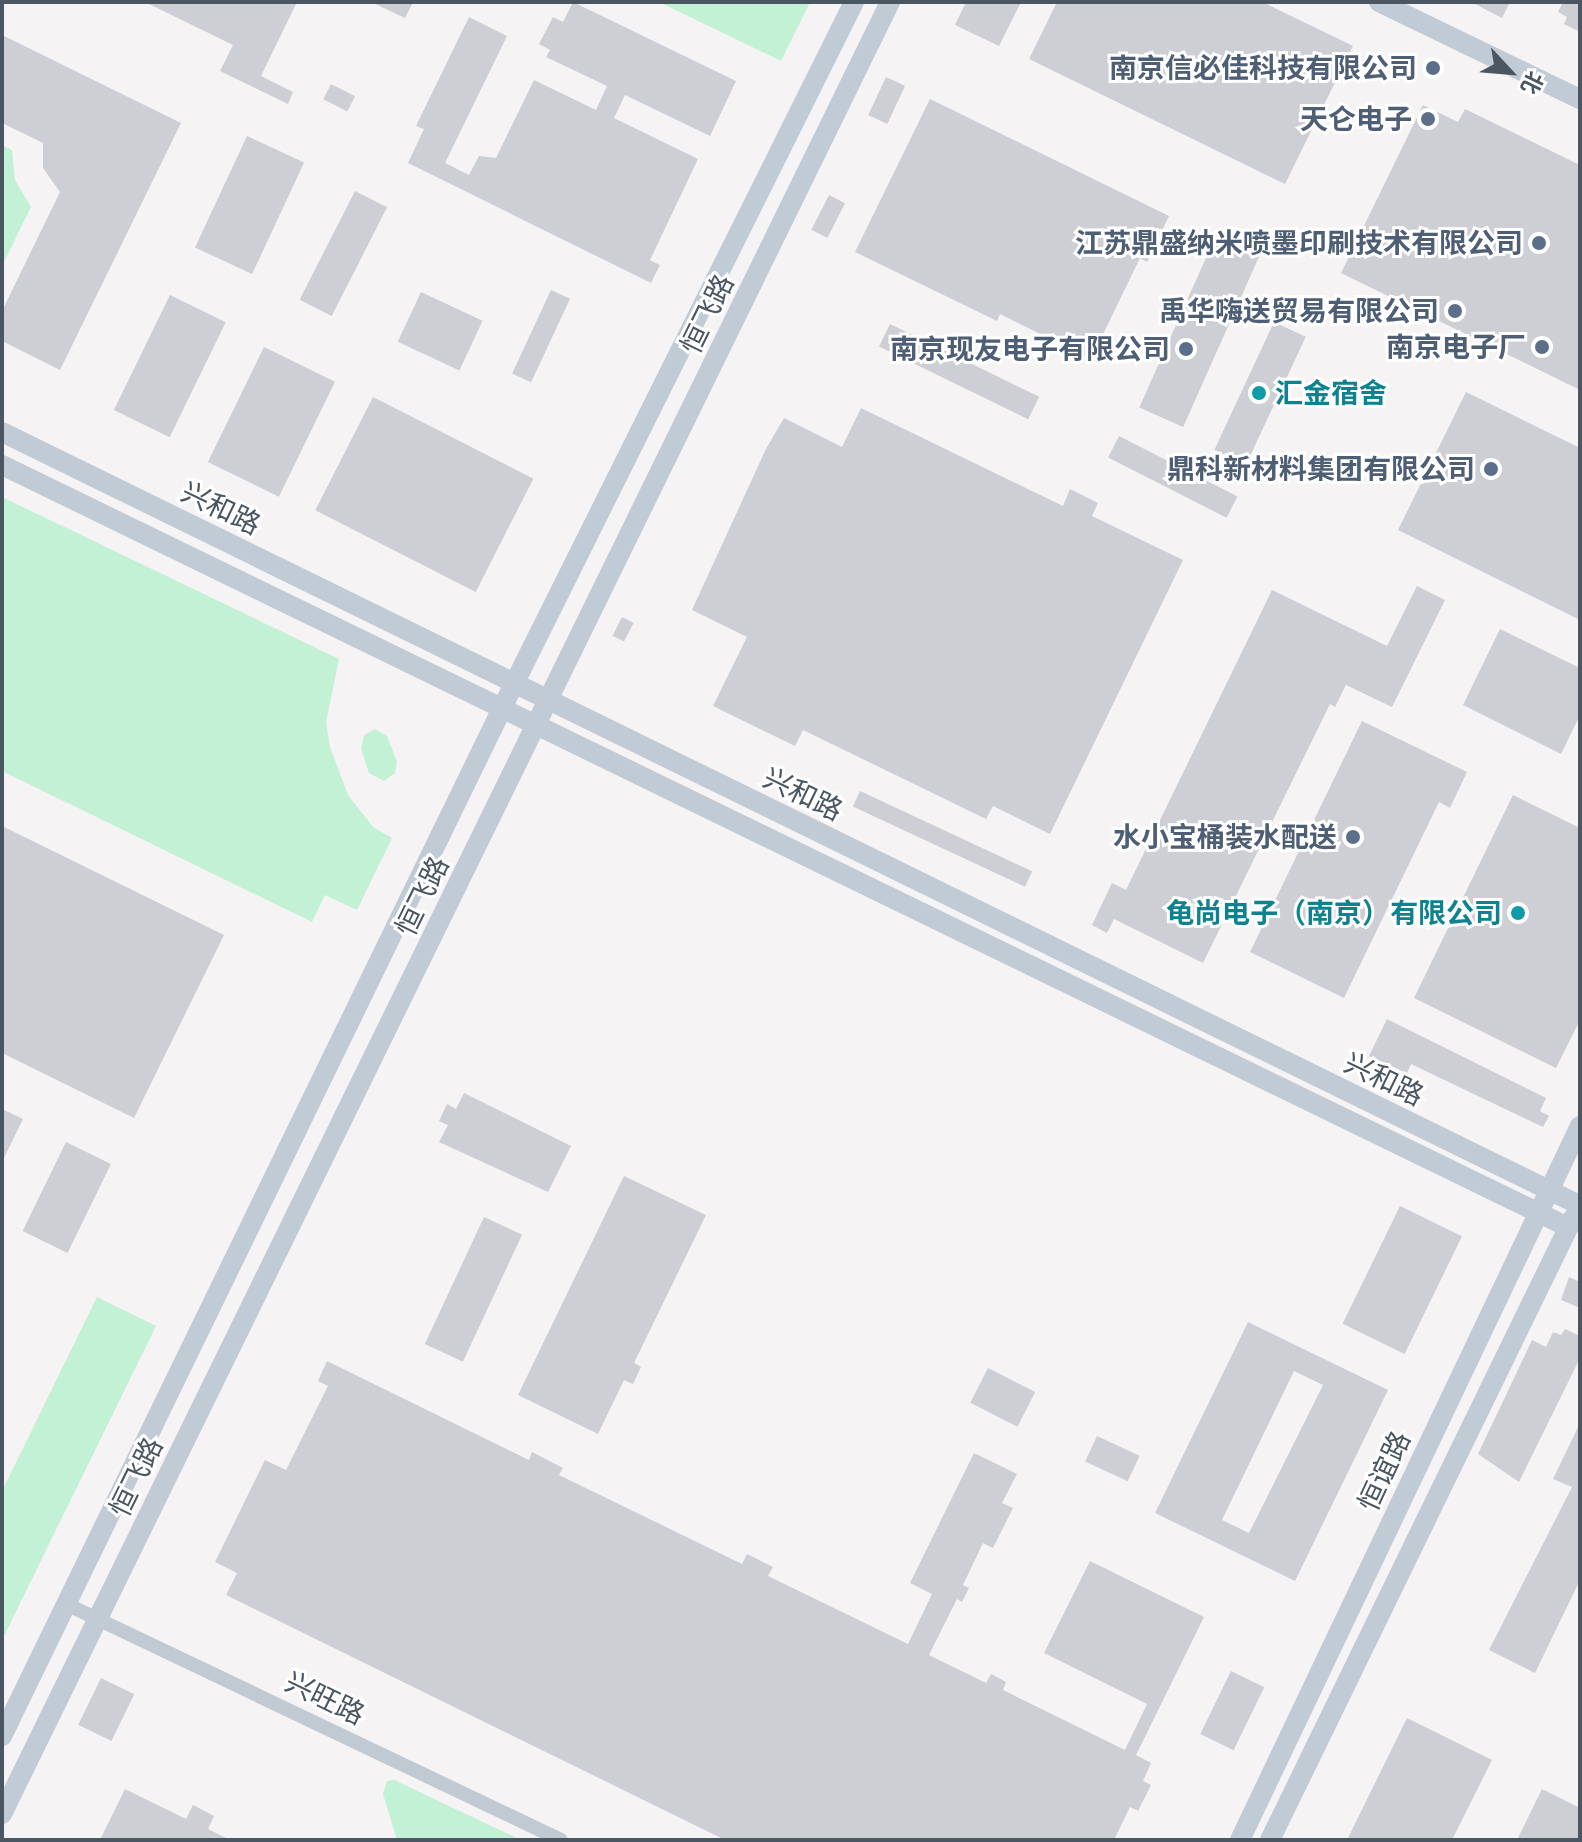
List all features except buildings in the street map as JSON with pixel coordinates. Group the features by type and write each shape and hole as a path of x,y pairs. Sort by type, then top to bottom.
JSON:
{"main road":[{"name":"恒飞路","path":"2,1736 514,684 854,2"},
{"name":"恒飞路","path":"2,1814 890,2"},
{"path":"1379,2 1580,99"},
{"name":"兴和路","path":"2,432 1579,1204"},
{"name":"兴和路","path":"2,465 1568,1227"},
{"name":"恒谊路","path":"1240,1840 1580,1126"},
{"name":"恒谊路","path":"1270,1840 1579,1204"}],"street":[{"name":"兴旺路","path":"66,1604 561,1840"}],"green space":[{"path":"659,2 810,2 781,61"},
{"path":"2,145 12,150 15,180 31,207 2,266"},
{"path":"2,497 339,659 326,722 330,747 348,795 373,827 392,838 357,910 325,895 312,922 2,771"},
{"path":"375,729 387,736 397,762 395,773 384,781 369,773 361,749 364,735"},
{"path":"97,1297 156,1326 2,1640 2,1491"},
{"path":"394,1780 521,1840 397,1840 383,1794 387,1781"}],"place":[{"name":"南京信必佳科技有限公司","path":"1433,68"},
{"name":"天仑电子","path":"1428,119"},
{"name":"江苏鼎盛纳米喷墨印刷技术有限公司","path":"1539,243"},
{"name":"禹华嗨送贸易有限公司","path":"1455,311"},
{"name":"南京电子厂","path":"1542,347"},
{"name":"南京现友电子有限公司","path":"1186,349"},
{"name":"汇金宿舍","path":"1259,393"},
{"name":"鼎科新材料集团有限公司","path":"1491,469"},
{"name":"水小宝桶装水配送","path":"1353,837"},
{"name":"龟尚电子（南京）有限公司","path":"1518,913"}]}
